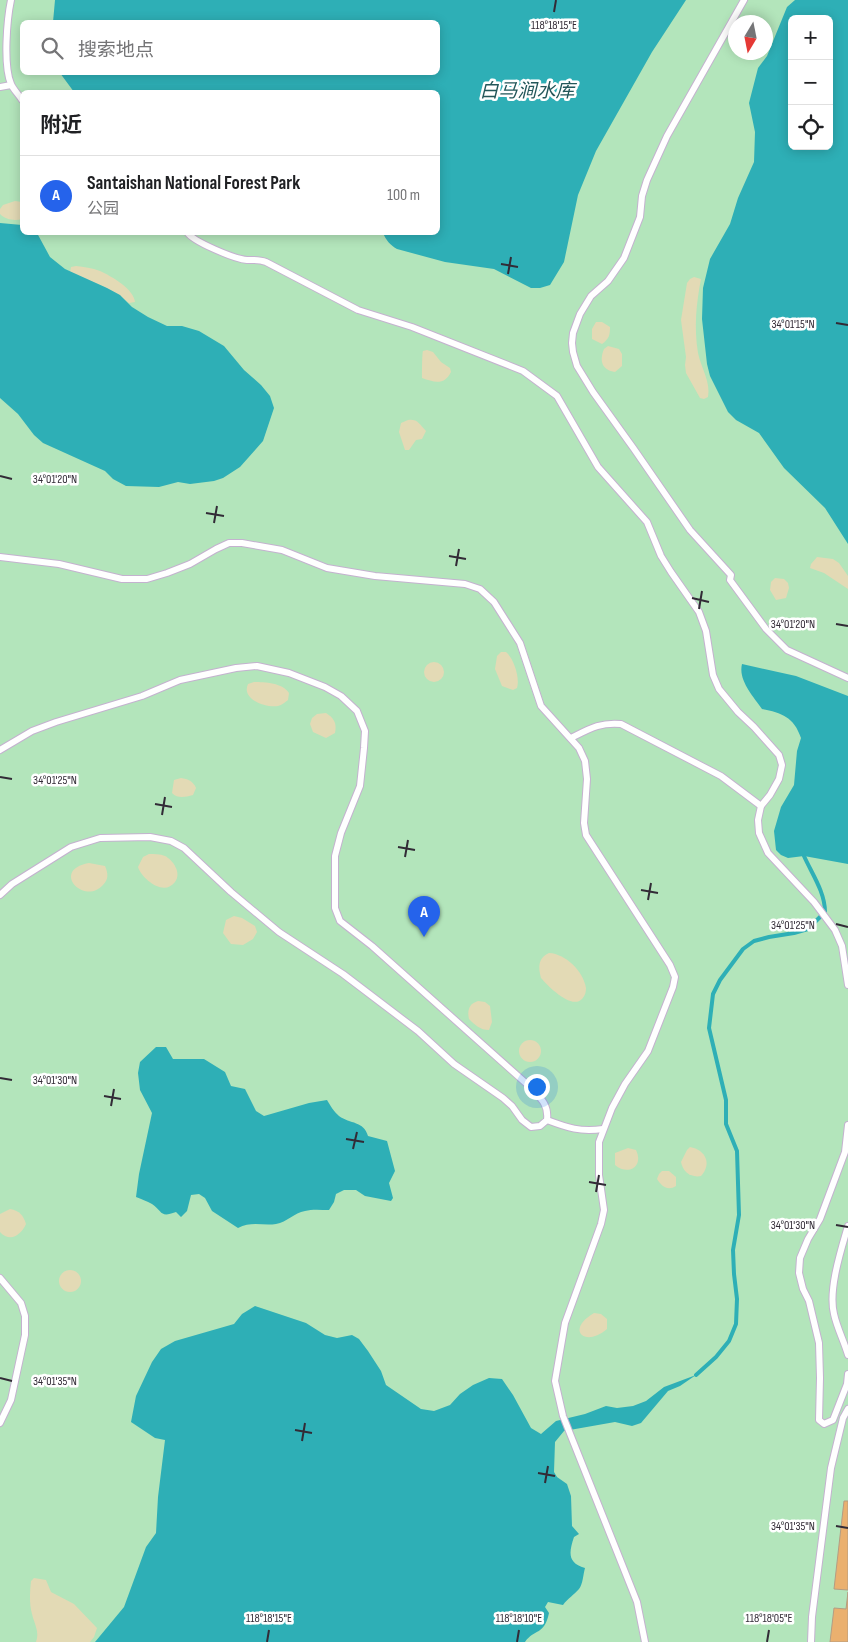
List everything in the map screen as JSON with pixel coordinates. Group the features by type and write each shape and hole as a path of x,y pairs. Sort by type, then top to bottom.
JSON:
{"lane":[{"path":"11,0 7,24 8,66 11,85 20,97"},
{"path":"744,0 667,136 647,180 642,196 640,217 624,258 608,282 591,296 580,314 573,333 573,352 577,366 593,392 690,530 731,575 730,580 766,629 787,650 848,678"},
{"path":"0,87 11,85"},
{"path":"190,235 198,242 238,258 247,260 258,259 266,262 358,310 412,327 523,371 557,396 598,467 647,522 661,556 699,612 706,631 714,675 719,689 779,755 782,765 770,795 761,806 758,820 759,833 768,853 835,930 842,946 848,985"},
{"path":"0,556 59,564 122,579 147,579 190,564 229,543 242,543 282,550 327,568 375,576 465,584 480,589 494,602 520,642 540,706 555,724 571,738 579,748 585,761 587,779 584,823 586,835 670,965 674,976 673,987 648,1051 625,1084 612,1108 598,1142 599,1175 604,1210 601,1224 565,1323 555,1381 563,1416 637,1602 645,1642"},
{"path":"0,750 32,731 56,722 142,696 180,680 236,668 257,666 289,673 325,687 341,696 357,711 364,731 364,740 360,786 341,833 335,856 335,908 340,921 406,976 528,1085 543,1101 548,1110 547,1120 540,1126 532,1127 522,1120 512,1106 503,1098 454,1064 418,1031 343,974 279,932 230,892 184,848 171,841 150,837 100,838 71,847 12,884 0,895"},
{"path":"571,738 590,728 608,723 621,724 721,776 761,806"},
{"path":"547,1120 575,1130 603,1129"},
{"path":"848,1124 845,1152 820,1218 800,1258 799,1273 802,1289 809,1301 819,1343 819,1420 824,1424 833,1420 847,1384 848,1374"},
{"path":"848,1226 838,1261 833,1294 833,1314 848,1355"},
{"path":"0,1278 21,1303 25,1316 25,1335 11,1400 0,1423"},
{"path":"811,1642 812,1617 831,1468 843,1418 848,1409"}],"shaded area":[{"path":"0,0 848,0 848,1642 0,1642"}],"sand":[{"path":"15,201 20,202 20,219 11,220 0,214 0,209 3,205"},
{"path":"76,266 105,273 131,292 135,302 129,303 108,289 70,272 71,267"},
{"path":"694,277 701,279 696,334 699,359 709,391 708,397 704,399 700,398 686,373 686,357 681,320 687,283"},
{"path":"596,322 602,322 610,327 609,337 602,344 592,339 592,329"},
{"path":"608,346 619,349 622,354 622,366 615,372 604,367 602,361 604,349"},
{"path":"423,351 433,352 441,362 450,368 451,372 442,381 435,382 422,378"},
{"path":"408,420 416,421 426,431 422,439 416,440 409,450 405,450 399,432 401,423"},
{"path":"817,557 833,559 839,563 848,576 848,589 824,573 810,568"},
{"path":"775,578 784,579 788,583 789,588 786,598 776,600 770,590 771,582"},
{"path":"501,652 506,652 509,655 516,669 518,684 517,688 513,690 502,686 495,669 497,656"},
{"path":"434,662 441,665 444,672 441,679 434,682 427,679 424,672 427,665"},
{"path":"254,682 283,687 289,693 288,700 279,706 261,704 248,694 248,684"},
{"path":"326,713 333,719 336,726 335,733 326,738 313,732 310,724 312,718 317,714"},
{"path":"181,778 190,781 195,786 193,795 179,797 172,793 174,780"},
{"path":"149,854 165,856 174,864 178,875 175,882 170,886 165,888 154,885 140,872 138,867 143,857"},
{"path":"89,863 105,866 107,876 103,885 95,890 87,891 80,889 71,879 72,872 78,867"},
{"path":"234,916 242,918 255,926 257,932 253,939 243,945 231,944 223,933 226,920"},
{"path":"549,953 562,956 573,964 586,988 582,999 577,1002 560,996 541,978 540,963 543,957"},
{"path":"478,1001 485,1002 490,1006 492,1022 489,1030 480,1028 469,1019 469,1008"},
{"path":"530,1040 538,1043 541,1051 538,1059 530,1062 522,1059 519,1051 522,1043"},
{"path":"690,1147 700,1151 706,1158 706,1167 701,1176 691,1175 682,1166 681,1162"},
{"path":"628,1148 636,1150 638,1161 633,1168 625,1170 615,1165 615,1153"},
{"path":"662,1171 669,1171 676,1177 676,1186 668,1188 661,1184 657,1179"},
{"path":"10,1209 21,1214 26,1224 18,1234 8,1237 0,1232 0,1214"},
{"path":"70,1270 78,1273 81,1281 78,1289 70,1292 62,1289 59,1281 62,1273"},
{"path":"594,1313 601,1314 607,1319 607,1329 592,1337 581,1335 581,1325 585,1319"},
{"path":"34,1578 46,1580 51,1592 74,1604 97,1628 90,1642 36,1642 37,1631 30,1601 31,1581"}],"water":[{"name":"白马涧水库","path":"55,0 686,0 652,52 596,151 578,195 564,262 550,285 540,288 531,288 494,269 445,262 397,249 384,236 440,235 440,90 73,90 61,75 440,75 440,20 53,20"},
{"path":"795,0 848,0 848,544 825,508 784,468 759,433 736,420 728,412 710,376 707,364 702,319 703,288 710,259 730,224 738,198 754,162 755,132 749,103 758,68 764,60 773,60 773,41 787,7"},
{"path":"0,223 20,225 20,235 38,235 50,257 65,269 120,295 132,307 148,317 167,326 182,326 199,331 224,346 244,370 270,396 274,408 263,441 240,467 223,478 190,484 178,482 159,487 126,486 113,479 105,471 43,443 34,435 18,414 0,398"},
{"path":"742,664 796,676 848,696 848,864 804,856 788,858 776,850 774,831 781,807 794,785 797,751 801,738 795,725 786,717 776,712 762,709 744,682 741,670"},
{"path":"156,1047 166,1047 173,1059 204,1059 225,1072 231,1086 245,1089 256,1111 264,1116 309,1103 327,1100 343,1119 360,1125 368,1136 387,1141 395,1171 389,1183 393,1198 391,1201 365,1196 356,1190 344,1190 336,1194 329,1210 308,1210 276,1224 252,1224 238,1228 212,1211 205,1198 199,1194 191,1195 187,1211 181,1217 176,1212 164,1214 152,1204 136,1197 152,1113 140,1090 138,1073 140,1062"},
{"path":"255,1306 306,1323 325,1335 337,1338 352,1335 359,1339 381,1371 386,1385 421,1409 434,1411 450,1405 460,1394 473,1385 489,1378 502,1379 531,1428 541,1434 556,1421 585,1414 606,1406 617,1408 633,1406 646,1401 664,1387 696,1375 680,1386 668,1391 641,1423 632,1426 615,1422 564,1431 555,1442 554,1472 557,1477 567,1484 571,1496 572,1526 579,1534 574,1537 571,1556 575,1563 585,1568 579,1589 563,1605 548,1602 545,1607 549,1613 545,1625 525,1642 95,1642 124,1607 146,1547 156,1533 165,1440 155,1438 131,1422 136,1396 152,1362 161,1349 175,1341 234,1324 242,1314"}],"building":[{"path":"844,1501 848,1501 848,1590 834,1589"},
{"path":"848,1592 848,1642 830,1642 834,1608 846,1609"}],"waterway":[{"path":"696,1375 716,1357 729,1341 736,1324 737,1299 733,1250 739,1215 737,1151 726,1124 726,1100 709,1028 713,994 720,980 743,949 754,941 808,929 825,912 823,897 804,856"}],"place":[{"name":"Santaishan National Forest Park","path":"424,937"}]}
